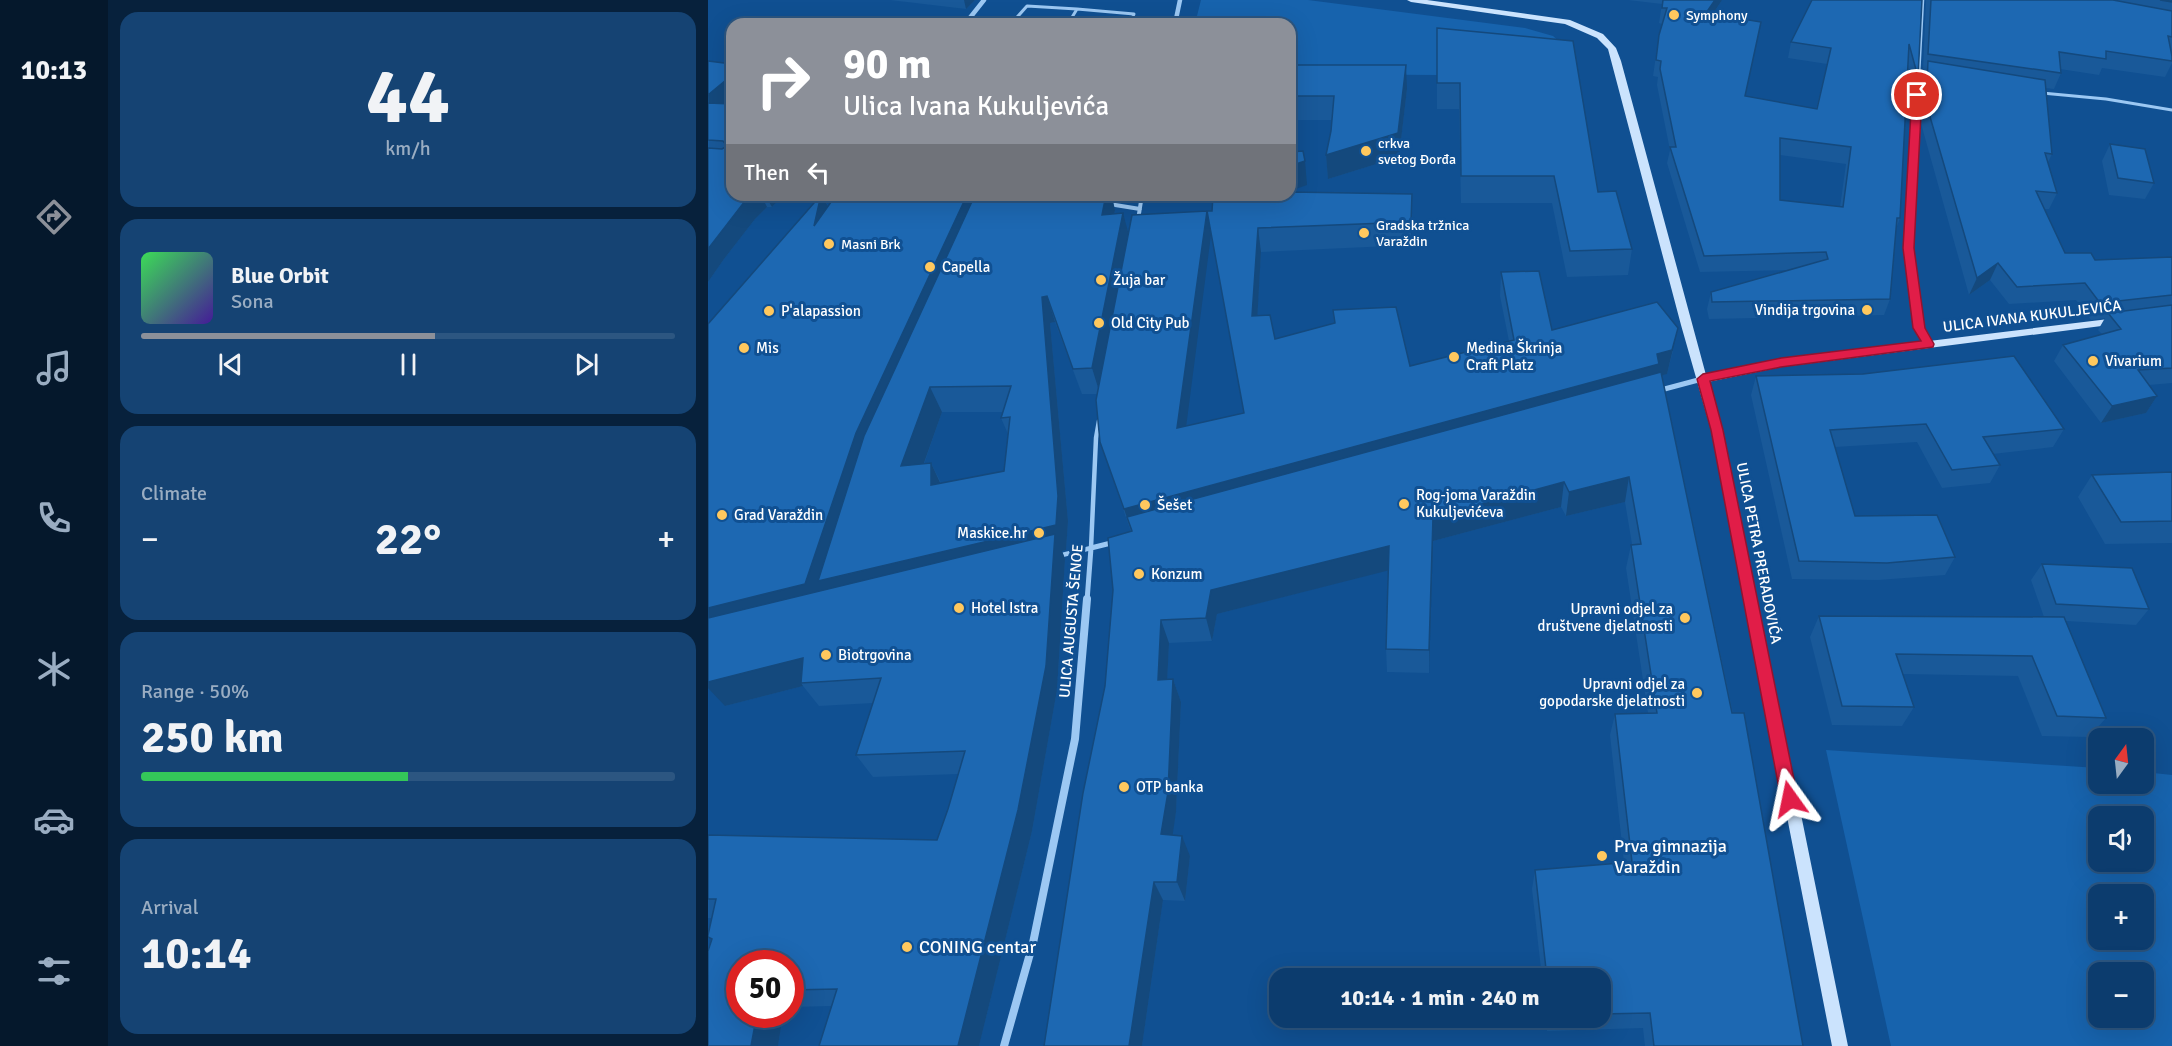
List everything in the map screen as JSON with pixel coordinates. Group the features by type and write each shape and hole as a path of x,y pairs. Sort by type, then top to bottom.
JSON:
{"main road":[{"name":"ULICA PETRA PRERADOVIĆA","path":"1411,0 1567,22 1600,36 1612,48 1686,325 1717,430 1840,1046"},
{"name":"ULICA IVANA KUKULJEVIĆA","path":"1703,379 1781,363 2132,319"}],"street":[{"path":"970,18 984,0"},
{"path":"1176,18 1180,0"},
{"path":"1922,0 1909,248 1919,328 1928,344"},
{"path":"1135,232 1141,201"},
{"path":"1106,204 1140,209"},
{"name":"ULICA IVANA KUKULJEVIĆA","path":"1651,393 1703,379"},
{"name":"ULICA AUGUSTA ŠENOE","path":"1004,1046 1033,943 1075,739 1091,548 1096,438 1100,415"},
{"path":"1045,559 1123,540"}],"lane":[{"path":"1016,18 1027,6 1134,14 1132,18"},
{"path":"1072,18 1077,9"},
{"path":"2032,91 2172,110"}],"shaded area":[{"path":"1201,0 1308,0 1525,28 1553,36 1561,43 1437,54 1437,75 1296,74 1296,18 1196,18"},
{"path":"1826,750 2088,767 2088,794 2154,794 2154,773 2172,775 2172,1046 1891,1046"}],"building":[{"path":"1663,0 1715,0 1706,13 1761,22 1745,96 1817,109 1831,48 1791,42 1812,0 1922,0 1918,77 1909,44 1900,218 1897,218 1890,299 1712,302 1711,292 1828,259 1826,252 1704,256 1670,147 1676,147 1660,69 1661,61 1656,60 1659,35 1667,8 1662,8","holes":["1780,138 1851,147 1843,207 1780,200"]},
{"path":"1931,0 2113,0 2172,11 2172,37 2168,36 2172,61 2106,51 2106,59 2059,52 2061,73 1928,54"},
{"path":"1437,28 1573,41 1598,192 1616,191 1632,249 1570,251 1554,176 1461,176 1460,83 1437,83"},
{"path":"708,61 726,63 726,80 708,95"},
{"path":"1928,61 2045,80 2052,154 2045,153 2057,193 2036,191 2065,253 2091,253 2095,260 2172,257 2172,295 2100,303 2085,283 2017,287 1998,263 1977,278 1926,103"},
{"path":"1296,65 1406,65 1398,133 1326,155 1334,96 1296,96"},
{"path":"708,103 726,104 726,145 723,141 708,140"},
{"path":"2110,144 2145,149 2154,183 2118,178"},
{"path":"726,147 726,201 745,201 708,249 708,148 722,149"},
{"path":"1303,151 1305,161 1296,164 1296,152"},
{"path":"1296,192 1412,194 1411,222 1258,228 1252,316 1270,315 1275,339 1335,323 1333,310 1396,307 1410,366 1514,340 1501,272 1539,271 1552,330 1657,302 1678,328 1672,350 1657,354 1659,364 1124,509 1100,442 1096,400 1132,215 1207,211 1212,211 1213,201 1296,201","holes":["1207,211 1244,413 1177,428"]},
{"path":"816,201 820,201 814,226 832,201 964,201 856,433 805,584 708,608 708,324"},
{"path":"972,201 1105,201 1102,215 1123,213 1092,368 1073,369 1047,296 1042,297 1058,496 1056,525 818,581 864,436","holes":["1011,386 1001,418 1010,417 1004,471 931,485 931,463 901,466 930,387"]},
{"path":"2172,305 2172,368 2138,370 2157,396 2112,406 2063,345 2121,329 2108,313"},
{"path":"2014,356 2064,429 1983,437 2000,465 1952,470 1926,424 1830,430 1855,516 1937,515 1955,557 1887,563 1799,561 1756,376 1863,374"},
{"path":"1661,372 1732,713 1744,713 1803,1046 1654,1046 1650,1013 1611,1014 1611,968 1546,968 1535,870 1632,862 1615,714 1657,713 1631,545 1641,544 1629,477 1569,492 1564,482 1433,517 1429,650 1386,649 1389,546 1211,590 1206,618 1161,620 1158,680 1173,679 1168,792 1161,834 1182,836 1177,882 1154,882 1129,1046 1044,1046 1083,793 1105,686 1113,590 1108,538 1132,531 1127,517"},
{"path":"2172,472 2172,521 2121,522 2092,475"},
{"path":"1055,534 1046,666 1018,810 958,1046 819,1046 837,989 804,990 804,950 726,950 726,1028 754,1028 751,1046 708,1046 708,951 712,939 708,935 716,899 708,899 708,835 937,840 965,751 856,755 881,678 801,683 803,658 708,682 708,618"},
{"path":"2042,564 2132,568 2149,609 2056,604"},
{"path":"1819,616 2064,617 2106,718 2057,716 2032,656 1896,654 1914,707 1842,706"}],"place":[{"name":"Symphony","path":"1674,15"},
{"name":"crkva svetog Đorđa","path":"1366,151"},
{"name":"Gradska tržnica Varaždin","path":"1364,233"},
{"name":"Masni Brk","path":"829,244"},
{"name":"Capella","path":"930,267"},
{"name":"Žuja bar","path":"1101,280"},
{"name":"Vindija trgovina","path":"1867,310"},
{"name":"P'alapassion","path":"769,311"},
{"name":"Old City Pub","path":"1099,323"},
{"name":"Mis","path":"744,348"},
{"name":"Medina Škrinja Craft Platz","path":"1454,357"},
{"name":"Vivarium","path":"2093,361"},
{"name":"Rog-joma Varaždin Kukuljevićeva","path":"1404,504"},
{"name":"Šešet","path":"1145,505"},
{"name":"Grad Varaždin","path":"722,515"},
{"name":"Maskice.hr","path":"1039,533"},
{"name":"Konzum","path":"1139,574"},
{"name":"Hotel Istra","path":"959,608"},
{"name":"Upravni odjel za društvene djelatnosti","path":"1685,618"},
{"name":"Biotrgovina","path":"826,655"},
{"name":"Upravni odjel za gopodarske djelatnosti","path":"1697,693"},
{"name":"OTP banka","path":"1124,787"},
{"name":"Prva gimnazija Varaždin","path":"1602,856"},
{"name":"CONING centar","path":"907,947"}],"route":[{"path":"1790,799 1717,430 1703,379 1781,363 1928,344 1919,328 1916,313 1909,248 1917,95"}]}
